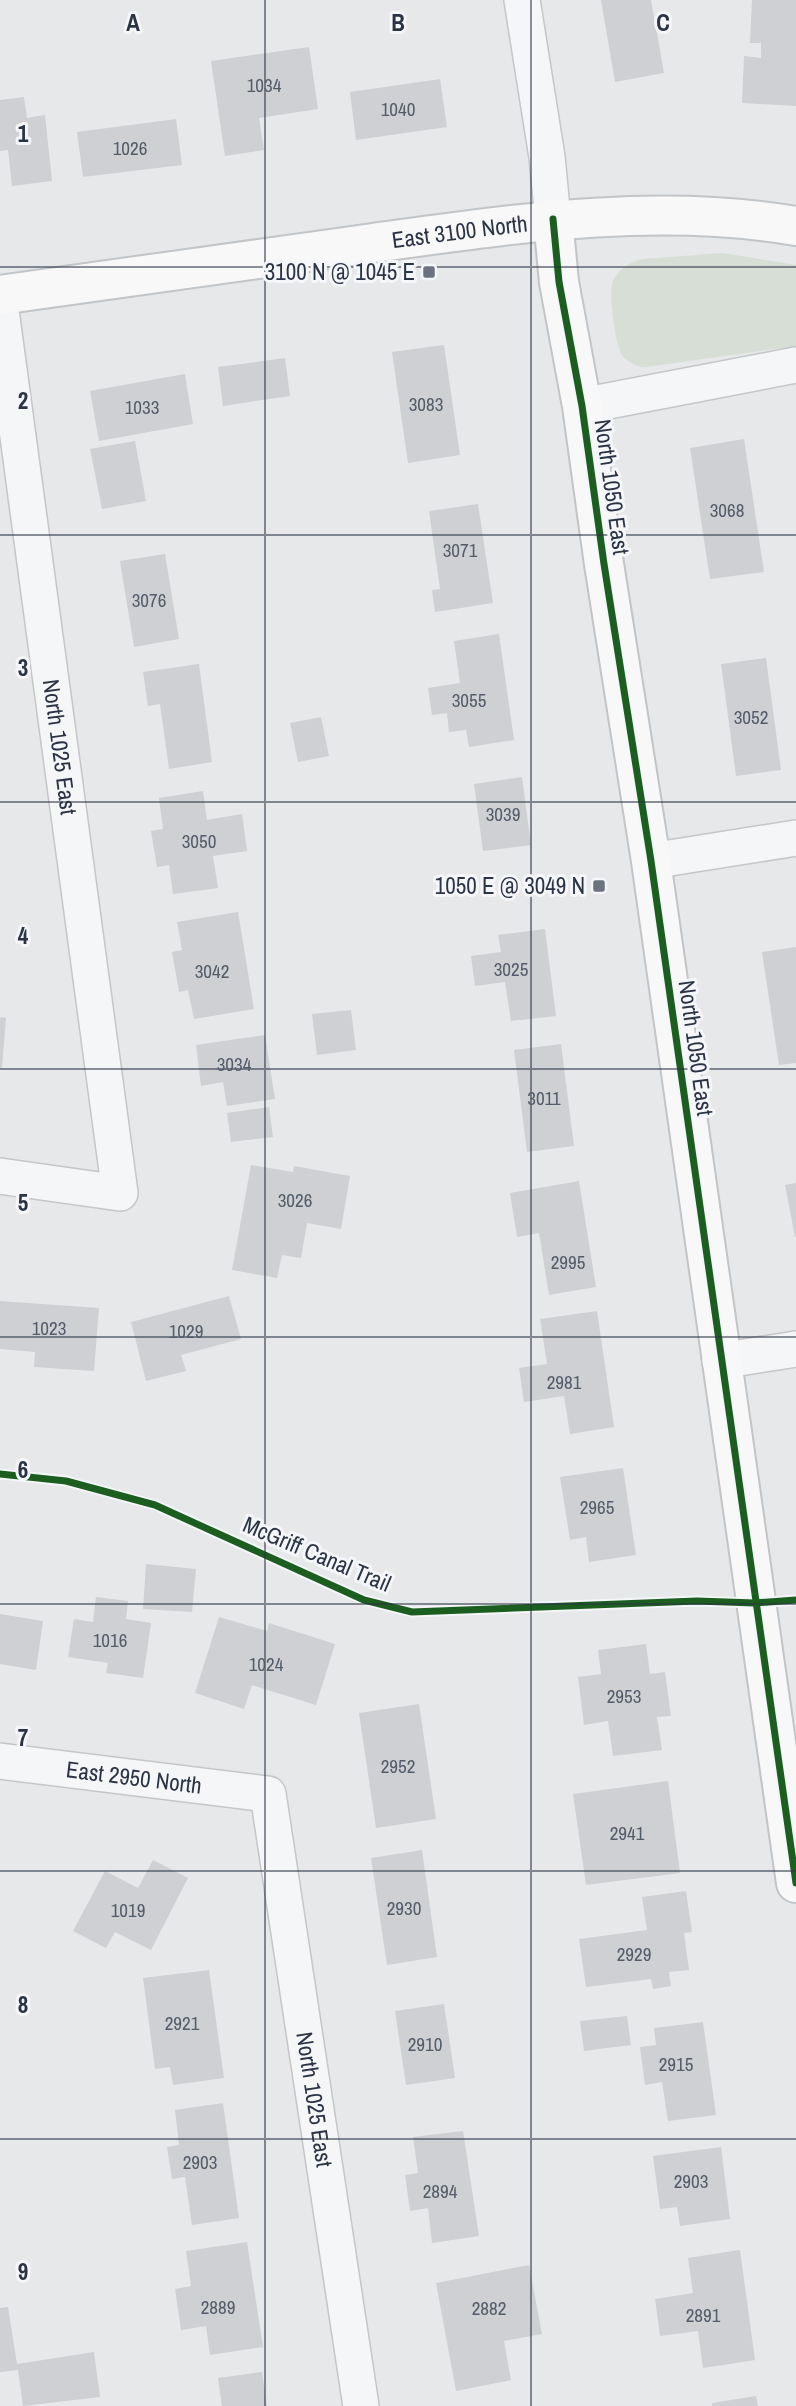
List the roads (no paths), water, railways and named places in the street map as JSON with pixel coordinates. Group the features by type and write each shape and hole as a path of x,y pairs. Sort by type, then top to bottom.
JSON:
{"main road":[{"name":"East 3100 North","path":"0,295 553,219 677,215 725,217 796,226"},
{"name":"North 1050 East","path":"553,219 559,282 582,406 651,861 796,1883"}],"street":[{"name":"North 1050 East","path":"522,0 547,158 553,219"},
{"name":"North 1025 East","path":"0,303 120,1193 0,1176"},
{"path":"582,406 796,365"},
{"path":"651,861 796,838"},
{"path":"720,1361 796,1349"},
{"name":"East 2950 North","path":"0,1761 268,1794"},
{"name":"North 1025 East","path":"268,1794 361,2406"}],"place":[{"name":"3100 N @ 1045 E","path":"429,272"},
{"name":"1050 E @ 3049 N","path":"599,886"}]}
